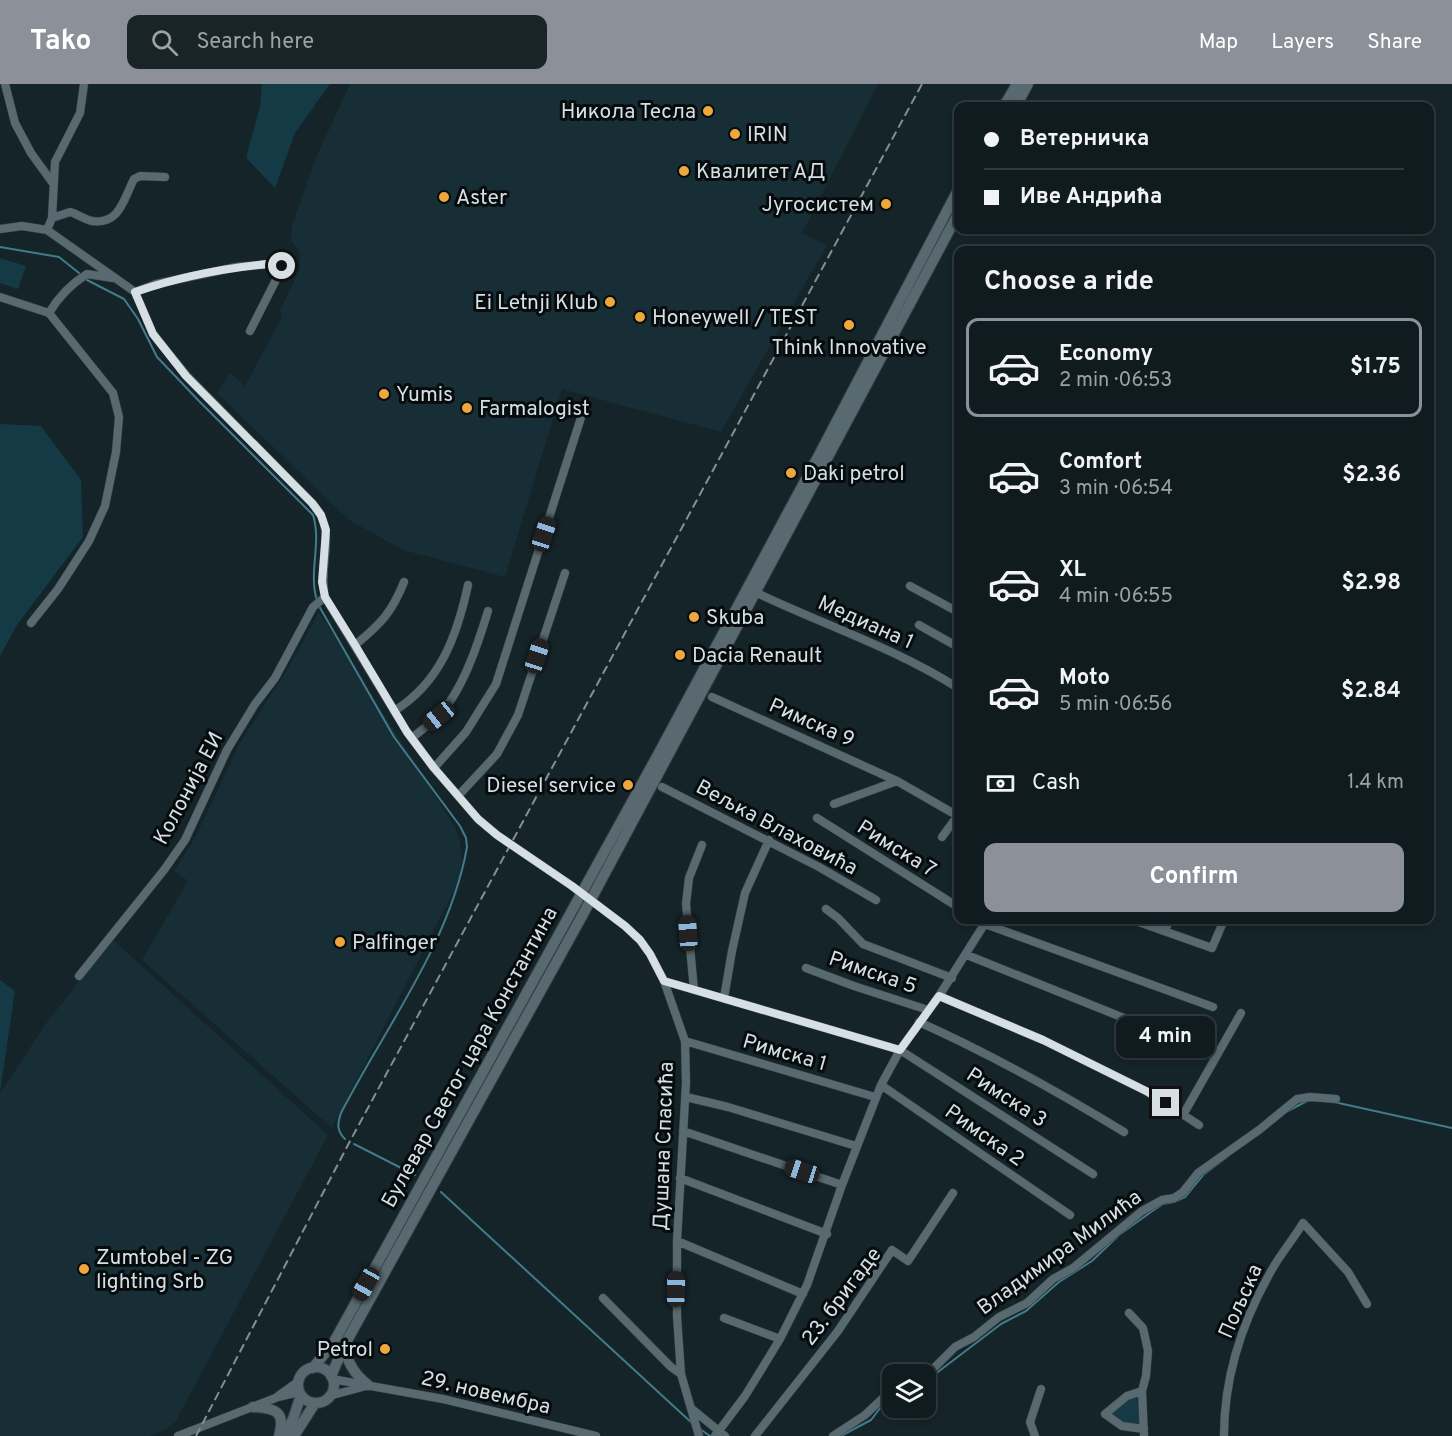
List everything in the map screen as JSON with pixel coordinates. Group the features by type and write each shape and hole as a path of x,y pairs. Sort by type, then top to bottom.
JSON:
{"main road":[{"path":"1006,102 1017,84"},
{"path":"1018,102 1028,84"},
{"name":"Булевар Светог цара Константина","path":"331,1378 344,1346 587,896 954,198"},
{"name":"Булевар Светог цара Константина","path":"314,1368 334,1342 757,592 954,222"},
{"path":"344,1346 352,1369 368,1385"},
{"path":"281,1436 293,1419 300,1390 306,1371 314,1368 321,1369 331,1378 333,1386 324,1401 315,1403 307,1401 300,1390"},
{"path":"294,1436 315,1403"},
{"path":"253,1407 270,1408 276,1411 281,1419 281,1436"}],"street":[{"path":"0,86 4,84 15,123 31,153 52,182"},
{"path":"47,230 52,218 52,182 55,162 80,112 84,84"},
{"path":"52,218 70,212 90,221 112,218 121,210 134,179 140,176 165,177"},
{"path":"0,229 22,226 47,230 123,281 135,292 153,334 186,376 312,503 321,515 327,537 322,599"},
{"path":"135,292 156,284 236,267 280,263 282,267 250,331"},
{"path":"49,313 56,301 74,282 87,273 123,281"},
{"path":"0,297 49,313 113,393 119,417 116,452 105,506 89,541 58,589 32,623"},
{"path":"434,768 466,732 496,684 585,405"},
{"path":"458,796 497,754 513,725 565,573"},
{"path":"355,645 395,605 404,582"},
{"path":"394,711 412,700 428,684 443,659 453,638 468,585"},
{"path":"910,586 954,610"},
{"name":"Медиана 1","path":"757,592 894,653 954,686"},
{"name":"Душана Спасића","path":"322,599 355,645 411,738 458,796 486,826 587,896 640,940 664,981 685,1041 686,1097 682,1131 677,1241 677,1316 681,1374 698,1435"},
{"name":"Колонија ЕИ","path":"79,976 164,870 185,840 227,750 274,678 313,607 322,599"},
{"path":"411,738 439,716 462,682 478,644 488,611"},
{"path":"920,625 954,645"},
{"name":"Римска 9","path":"712,697 897,781 954,814"},
{"path":"834,804 897,781"},
{"name":"Вељка Влаховића","path":"662,787 769,840 876,900"},
{"name":"Римска 7","path":"817,818 954,904"},
{"name":"Римска 9","path":"942,837 954,823"},
{"path":"724,998 745,893 769,840"},
{"path":"694,990 686,904 689,878 702,845"},
{"path":"826,909 863,944 952,978"},
{"path":"692,1409 719,1434 780,1339 812,1275 875,1097 900,1050 952,978 982,924"},
{"path":"992,924 1213,1007"},
{"path":"1146,924 1212,948 1222,924"},
{"path":"1165,930 1168,924"},
{"path":"967,955 1216,1054"},
{"name":"Римска 5","path":"806,968 928,1010"},
{"name":"Римска 3","path":"664,981 900,1050 1094,1174"},
{"path":"939,996 1043,1040 1148,1092 1198,1125"},
{"path":"1183,1115 1241,1013"},
{"path":"919,1022 1015,1068 1124,1132"},
{"name":"Римска 1","path":"685,1041 875,1097"},
{"name":"Римска 2","path":"881,1085 1070,1215"},
{"path":"686,1097 728,1107 856,1146"},
{"name":"Владимира Милића","path":"936,1366 955,1347 974,1337 999,1317 1027,1303 1053,1279 1078,1265 1142,1211 1183,1192 1198,1173 1259,1130 1297,1099 1310,1097 1336,1099"},
{"path":"682,1131 842,1185"},
{"path":"680,1178 827,1234"},
{"name":"23. бригаде","path":"755,1436 838,1331 892,1250 908,1261 953,1192"},
{"name":"Пољска","path":"1224,1436 1224,1414 1240,1335 1275,1264 1303,1223 1348,1272 1367,1304"},
{"path":"677,1241 803,1294"},
{"path":"603,1298 681,1374"},
{"path":"1129,1313 1140,1324 1147,1344 1148,1368 1142,1391 1144,1432 1122,1426 1105,1414 1127,1396 1142,1391"},
{"path":"724,1318 780,1339"},
{"name":"29. новембра","path":"331,1378 443,1399 596,1436"},
{"name":"29. новембра","path":"329,1396 368,1385"},
{"path":"1035,1436 1030,1422 1041,1389"},
{"path":"178,1436 300,1390"},
{"path":"833,1436 865,1415 882,1399"}],"shaded area":[{"path":"262,84 330,84 295,133 275,188 246,158 260,106"},
{"path":"350,84 878,84 802,233 827,245 721,432 562,389 505,577 403,550 349,520 217,393 230,373 245,386 282,317 280,310 300,269 300,252 291,241 292,225 317,155"},
{"path":"0,258 26,266 18,289 0,283"},
{"path":"0,424 41,426 81,480 83,537 17,625 0,656"},
{"path":"319,612 455,827 462,858 460,875 454,891 332,1128 142,960 188,881 174,871 195,838 240,743 289,667"},
{"path":"112,939 328,1135 176,1421 166,1429 150,1436 0,1436 0,1094 44,1026"},
{"path":"0,980 15,991 0,1092"},
{"path":"1137,1396 1140,1425 1120,1422 1111,1414 1129,1398"}],"waterway":[{"path":"0,247 59,257 79,273"},
{"path":"87,280 124,299 138,319 157,357 313,515 316,536 314,579 317,601"},
{"path":"319,606 394,737 460,826 466,838 467,847 459,883 431,951 341,1113 338,1127 345,1139"},
{"path":"1286,1112 1307,1101"},
{"path":"1334,1102 1452,1128"},
{"path":"354,1144 415,1175"},
{"path":"936,1373 1001,1324 1026,1311 1059,1282 1092,1261 1119,1235 1151,1212 1163,1204 1185,1197 1203,1175 1227,1157"},
{"path":"441,1192 693,1424"},
{"path":"841,1436 871,1420 882,1406"},
{"path":"700,1429 710,1436"}],"railway":[{"path":"196,1436 349,1143 922,84"}],"place":[{"name":"Никола Тесла","path":"708,111"},
{"name":"IRIN","path":"735,134"},
{"name":"Квалитет АД","path":"684,171"},
{"name":"Aster","path":"444,197"},
{"name":"Југосистем","path":"886,204"},
{"name":"Ei Letnji Klub","path":"610,302"},
{"name":"Honeywell / TEST","path":"640,317"},
{"name":"Think Innovative","path":"849,325"},
{"name":"Yumis","path":"384,394"},
{"name":"Farmalogist","path":"467,408"},
{"name":"Daki petrol","path":"791,473"},
{"name":"Skuba","path":"694,617"},
{"name":"Dacia Renault","path":"680,655"},
{"name":"Diesel service","path":"628,785"},
{"name":"Palfinger","path":"340,942"},
{"name":"Zumtobel - ZG lighting Srb","path":"84,1269"},
{"name":"Petrol","path":"385,1349"}],"route":[{"path":"282,266 278,263 236,267 156,284 135,292 153,334 186,376 312,503 321,515 327,537 322,582 331,610 349,634 407,732 434,768 478,819 625,926 640,940 650,954 664,981 900,1050 939,996 1043,1040 1166,1103"}]}
